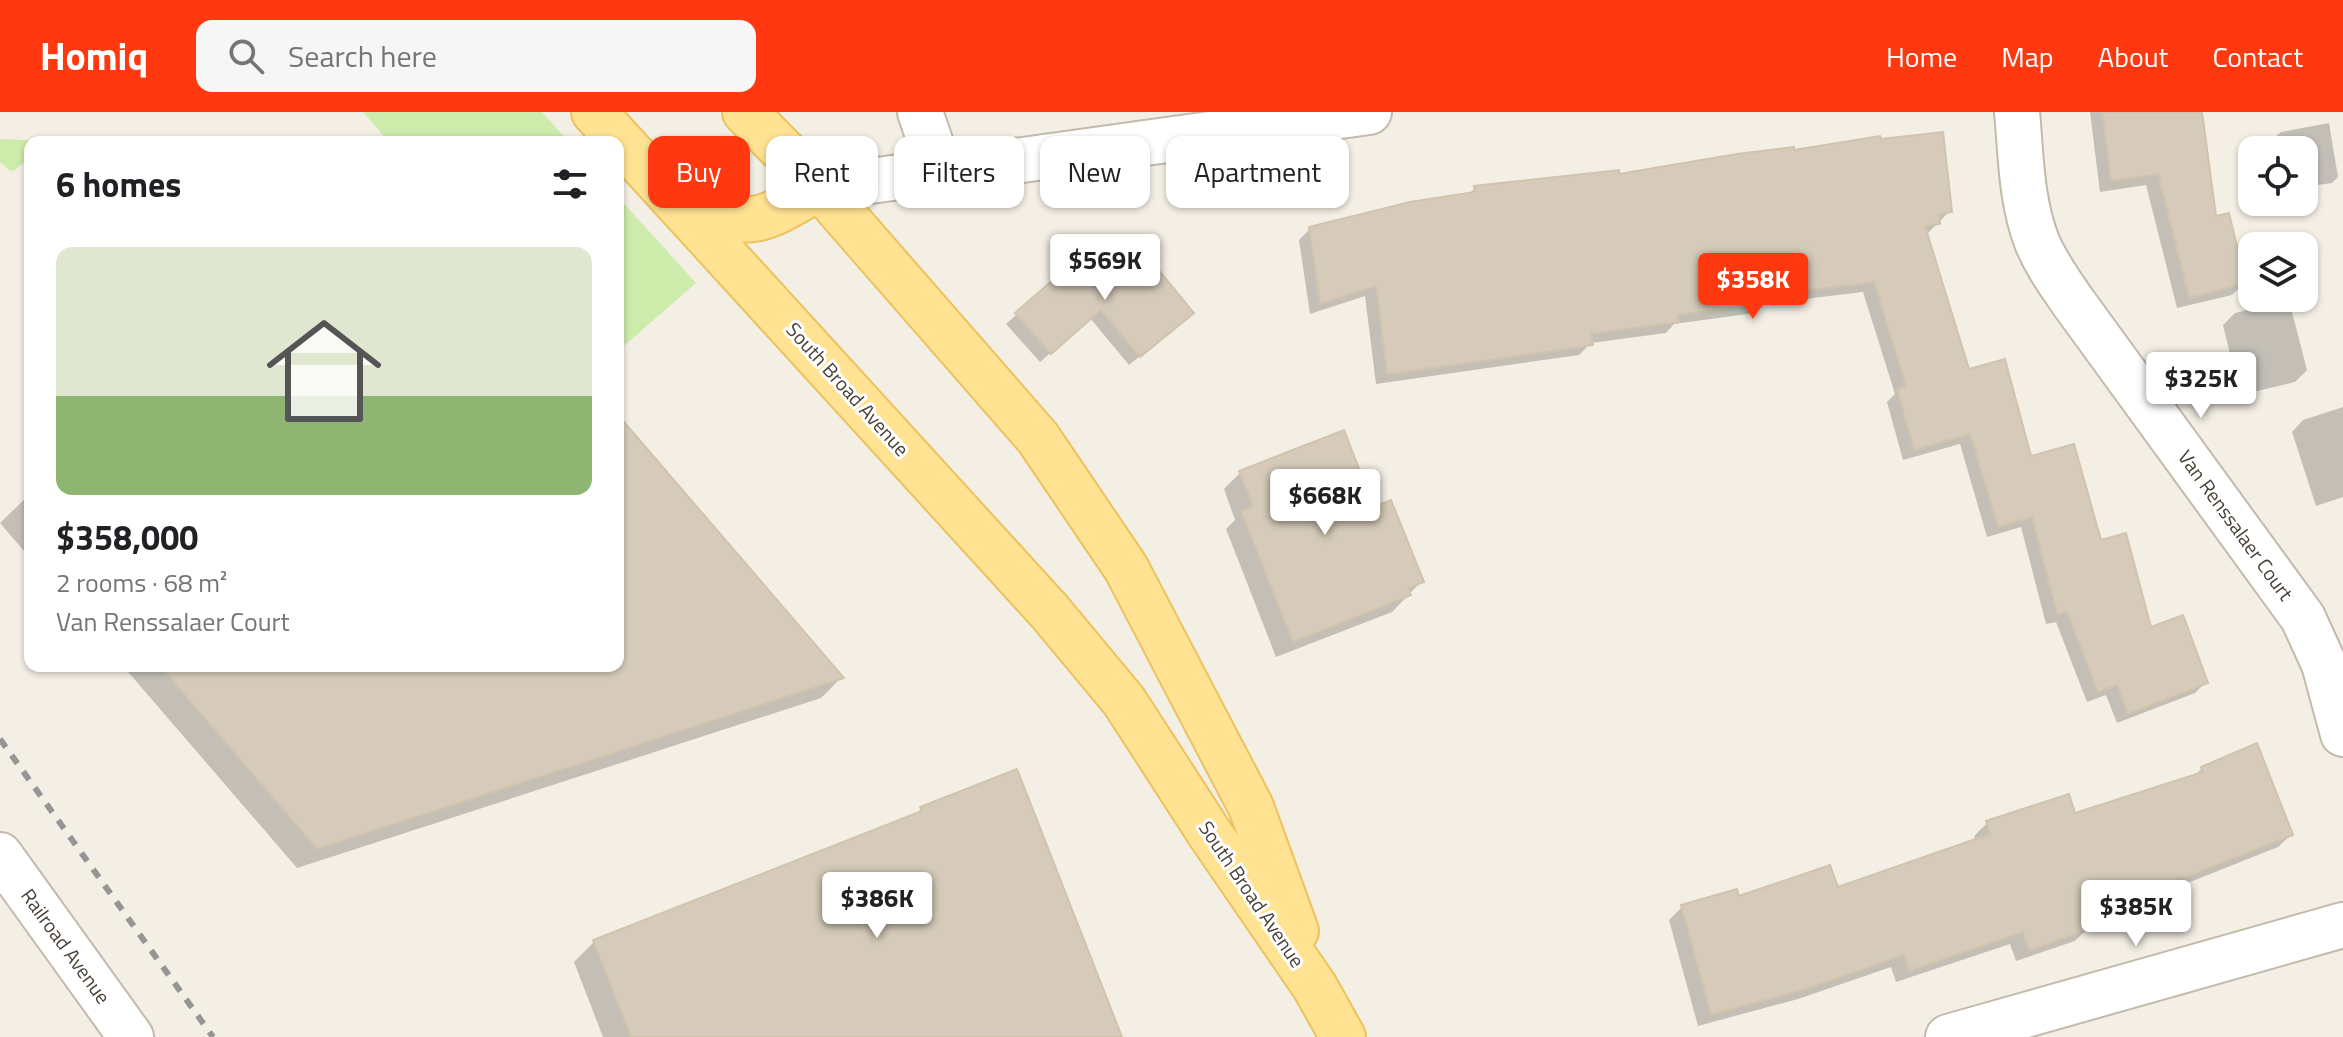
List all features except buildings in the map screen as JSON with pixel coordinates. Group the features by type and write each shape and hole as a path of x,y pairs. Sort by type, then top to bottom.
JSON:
{"main road":[{"name":"South Broad Avenue","path":"594,112 616,136"},
{"name":"South Broad Avenue","path":"745,112 769,136"},
{"name":"South Broad Avenue","path":"624,144 648,170"},
{"name":"South Broad Avenue","path":"683,208 1091,660 1132,712 1210,834 1315,987"},
{"path":"683,208 735,220 770,215 783,208"},
{"name":"South Broad Avenue","path":"837,208 1038,438 1126,568 1251,807 1315,987"},
{"path":"1315,987 1343,1037"}],"street":[{"path":"920,112 928,136"},
{"path":"1024,159 1369,112"},
{"name":"Van Renssalaer Court","path":"2017,112 2026,201 2047,262 2303,618 2324,664 2343,734"},
{"name":"Railroad Avenue","path":"0,855 131,1037"},
{"path":"1948,1037 2343,925"}],"green space":[{"path":"363,112 542,112 564,136 384,136"},
{"path":"0,139 24,140 24,162 10,171 0,162"},
{"path":"624,204 696,283 624,346"}],"railway":[{"path":"0,739 213,1037"}]}
